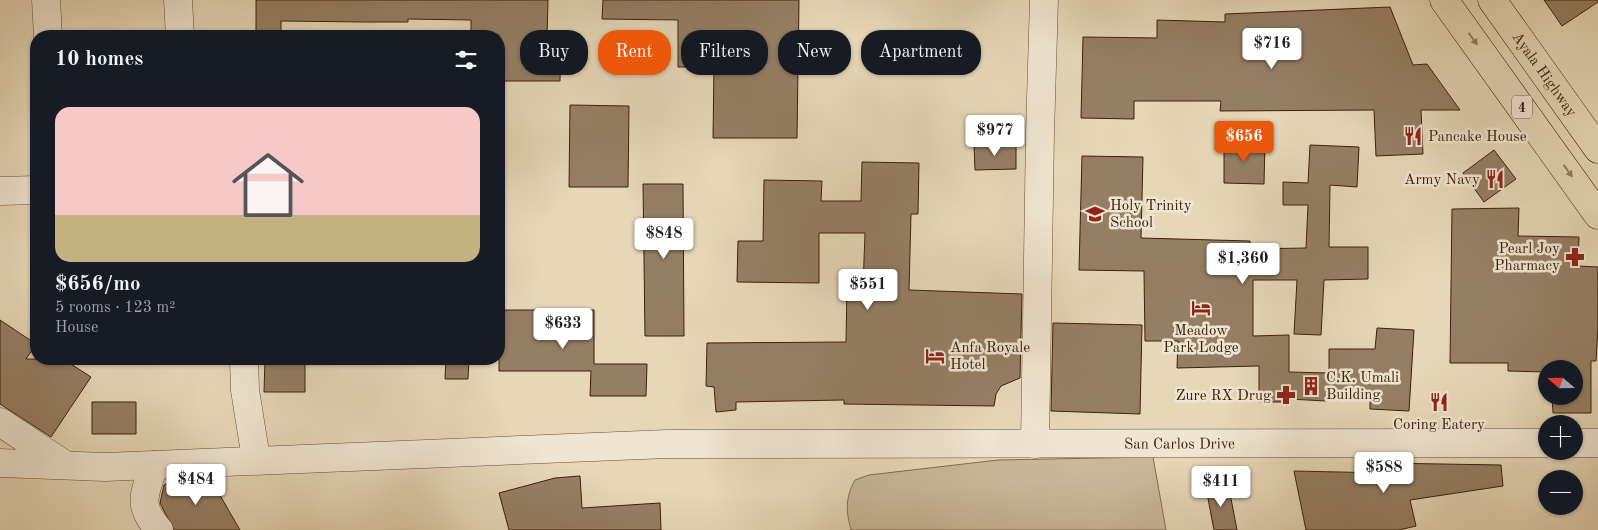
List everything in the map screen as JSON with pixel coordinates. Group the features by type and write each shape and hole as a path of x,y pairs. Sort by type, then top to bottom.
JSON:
{"highway":[{"name":"4","path":"1444,0 1598,214"},
{"name":"Ayala Highway","path":"1492,0 1598,149"}],"street":[{"path":"46,0 48,30"},
{"path":"178,0 180,30"},
{"path":"1035,444 1044,0"},
{"path":"0,191 30,190"},
{"path":"229,365 245,390"},
{"path":"244,365 245,390 256,459"},
{"path":"0,422 66,465"},
{"name":"San Carlos Drive","path":"0,463 154,465 256,459 668,444 1176,442 1417,445 1538,443"},
{"path":"1583,443 1598,443"},
{"path":"154,465 143,504 147,516 159,530"}],"shaded area":[{"path":"1153,457 1166,530 851,530 849,523 847,505 849,493 855,480 869,475 998,460"}],"building":[{"path":"256,0 548,0 547,30 520,30 520,75 560,75 560,81 505,81 505,30 471,30 471,20 408,19 408,22 281,21 281,30 256,30"},
{"path":"603,0 799,0 799,30 778,30 778,75 798,75 797,138 713,138 714,75 768,75 768,30 681,30 681,67 678,67 678,20 602,19"},
{"path":"1544,0 1598,0 1598,2 1562,26"},
{"path":"1390,7 1413,65 1427,64 1460,110 1421,110 1423,154 1376,156 1374,110 1220,111 1221,101 1134,101 1134,119 1081,118 1083,37 1157,38 1157,20 1225,22 1225,14"},
{"path":"570,105 629,106 628,187 569,187"},
{"path":"1224,141 1265,143 1264,184 1224,183"},
{"path":"974,145 1016,145 1016,169 975,170"},
{"path":"1310,145 1359,147 1357,187 1330,185 1329,247 1368,247 1368,279 1324,280 1321,335 1294,334 1297,280 1253,280 1253,336 1289,335 1289,372 1329,373 1329,349 1375,349 1377,328 1414,330 1409,411 1370,409 1370,397 1327,396 1326,401 1289,399 1289,402 1259,402 1259,366 1177,368 1178,341 1145,341 1144,271 1079,270 1082,156 1143,157 1141,238 1250,241 1250,249 1306,248 1308,205 1283,205 1283,182 1308,183"},
{"path":"1494,150 1516,179 1484,202 1463,173"},
{"path":"862,162 919,163 918,214 911,214 909,290 1022,294 1020,378 1001,386 996,394 994,406 844,404 844,400 736,402 736,410 716,412 714,387 706,386 707,343 846,342 847,287 863,288 865,233 819,233 819,283 737,282 738,241 763,241 764,180 822,181 821,201 861,201"},
{"path":"643,184 683,184 684,336 645,336"},
{"path":"1519,208 1518,236 1579,237 1578,266 1598,267 1598,329 1596,361 1591,361 1591,413 1553,413 1553,405 1583,405 1583,360 1538,360 1538,372 1508,371 1508,363 1450,363 1452,209"},
{"path":"505,310 594,310 594,364 647,364 646,396 590,396 591,371 499,371 499,365 505,365"},
{"path":"0,320 30,340 30,353 26,359 30,359 30,365 72,365 91,377 51,437 0,404"},
{"path":"1053,323 1142,325 1140,414 1051,411"},
{"path":"265,365 305,365 305,392 264,392"},
{"path":"446,365 469,365 468,379 445,379"},
{"path":"92,402 136,402 136,434 92,434"},
{"path":"1382,463 1501,465 1503,486 1410,500 1416,526 1399,530 1306,530 1294,471 1384,473"},
{"path":"580,476 582,508 660,503 661,530 509,530 499,493 555,478"},
{"path":"210,478 240,530 174,530 160,503 164,485 173,480"},
{"path":"1228,483 1237,530 1214,530 1206,488"}],"place":[{"name":"Pancake House","path":"1413,136"},
{"name":"Army Navy","path":"1495,179"},
{"name":"Holy Trinity School","path":"1095,214"},
{"name":"Pearl Joy Pharmacy","path":"1575,257"},
{"name":"Meadow Park Lodge","path":"1201,308"},
{"name":"Anfa Royale Hotel","path":"935,356"},
{"name":"C.K. Umali Building","path":"1311,386"},
{"name":"Zure RX Drug","path":"1286,395"},
{"name":"Coring Eatery","path":"1439,402"}]}
